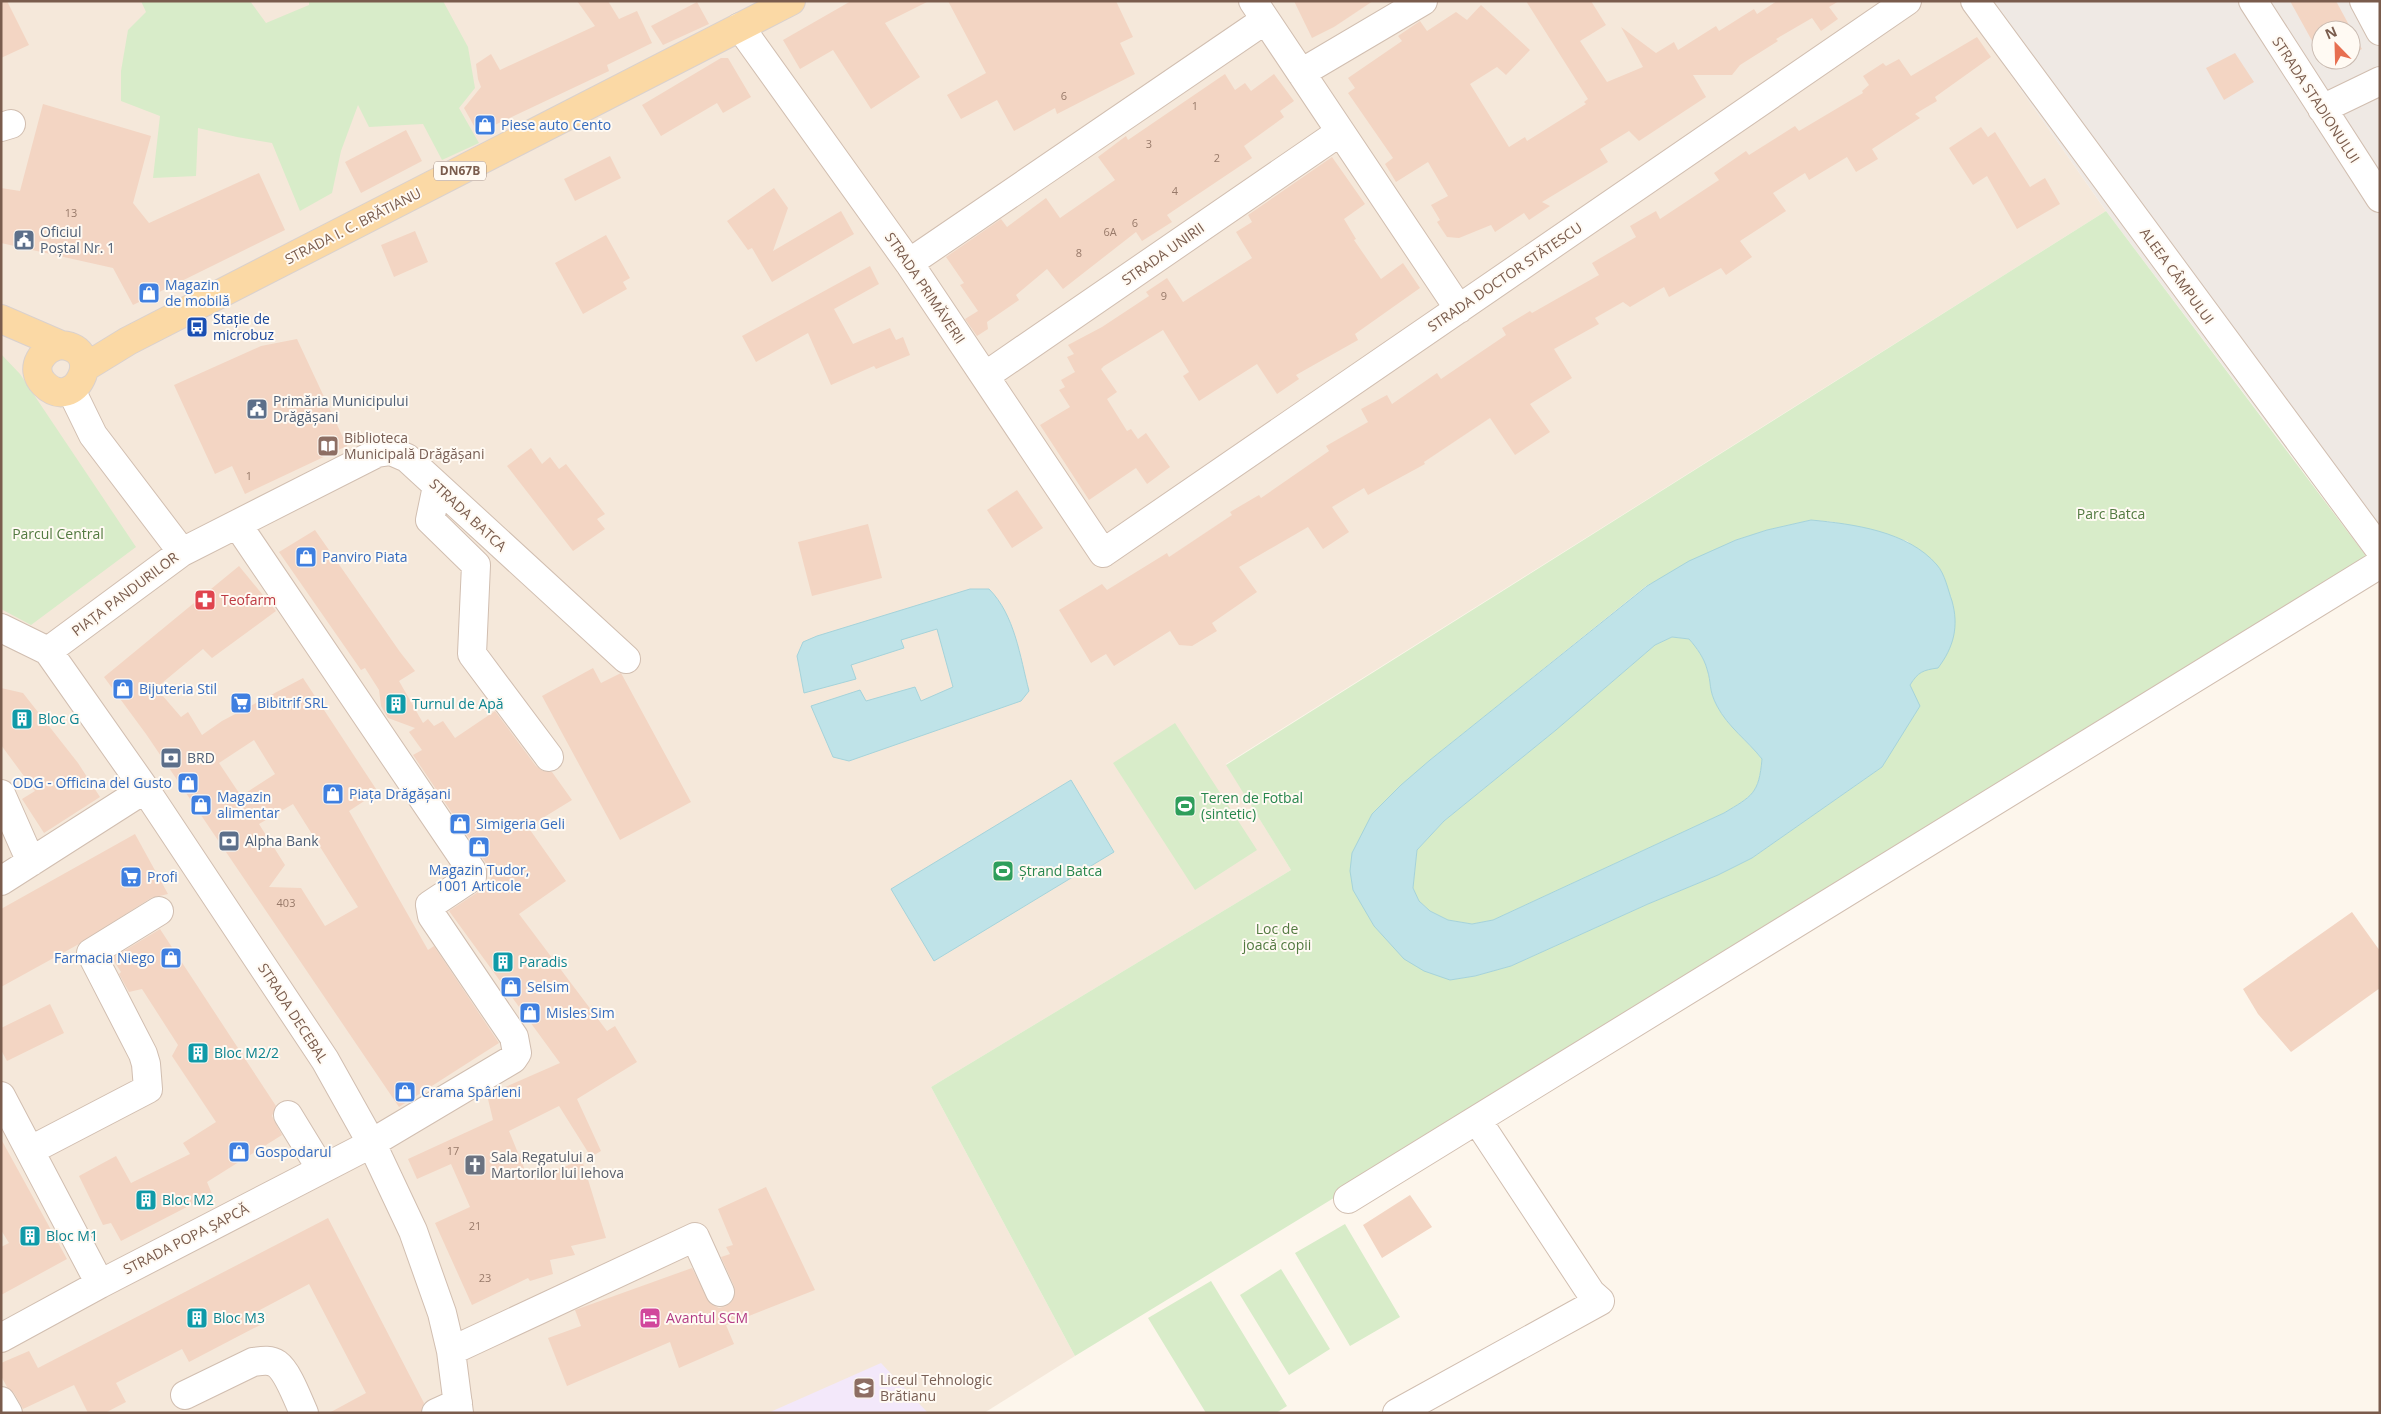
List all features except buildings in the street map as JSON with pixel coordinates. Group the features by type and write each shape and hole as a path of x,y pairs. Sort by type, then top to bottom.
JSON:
{"main road":[{"name":"STRADA I. C. BRĂTIANU","path":"128,341 791,1"},
{"name":"DN67B","path":"1,319 65,346"},
{"path":"1,327 37,369 41,382 51,390 64,392 77,379 80,355 65,346"},
{"name":"DN67B","path":"37,369 38,362 47,350 65,346 128,341"},
{"name":"DN67B","path":"77,379 128,341"}],"street":[{"path":"1301,73 1423,1"},
{"name":"STRADA DOCTOR STĂTESCU","path":"1103,553 1907,1"},
{"name":"ALEEA CÂMPULUI","path":"1975,1 2380,550"},
{"name":"STRADA STADIONULUI","path":"2252,1 2380,198"},
{"path":"2364,1 2380,30"},
{"path":"910,263 1259,11 1459,309"},
{"name":"STRADA PRIMĂVERII","path":"740,27 910,263 1103,553"},
{"path":"2322,109 2380,81"},
{"name":"STRADA UNIRII","path":"985,376 1340,132"},
{"name":"PIAȚA PANDURILOR","path":"48,651 182,552 93,435 77,379"},
{"name":"STRADA BATCA","path":"182,552 377,453 391,452 407,458 626,659"},
{"path":"437,486 430,520 476,565 472,654 549,757"},
{"name":"STRADA POPA ȘAPCĂ","path":"1,1338 100,1284 372,1144 513,1059 517,1053 514,1037 432,916 430,905 472,877 472,871 237,524"},
{"path":"1348,1199 2380,564"},
{"path":"1,628 48,651"},
{"name":"STRADA DECEBAL","path":"48,651 145,789 325,1060 372,1144 413,1231 442,1313 451,1351 451,1410"},
{"path":"1,881 145,789"},
{"path":"1,794 31,862"},
{"path":"31,1150 148,1089 146,1064 143,1054 91,953 159,911"},
{"path":"1,1096 100,1284"},
{"path":"288,1115 321,1169"},
{"path":"1397,1413 1600,1301 1592,1293 1477,1120"},
{"path":"451,1351 695,1237 720,1292"},
{"path":"184,1395 254,1362 265,1360 276,1363 283,1372 304,1413"},
{"path":"1,1401 8,1413"}],"shaded area":[{"path":"1,1 1959,1 2106,211 1226,764 1291,870 931,1087 1075,1356 984,1413 1,1413"},
{"path":"1959,1 2380,1 2380,573 2106,211"},
{"name":"Liceul Tehnologic Brătianu","path":"881,1363 928,1413 768,1413"}],"green space":[{"path":"141,1 250,1 266,23 309,5 309,1 443,1 468,47 475,88 459,108 479,143 442,160 423,124 369,127 358,105 341,151 332,193 300,211 272,143 198,128 196,176 153,178 160,116 121,101 121,71 128,30 146,12"},
{"name":"Parc Batca","path":"2106,211 2372,564 1075,1356 931,1087 1291,870 1226,765","holes":["1811,520 1834,522 1907,541 1938,566 1925,669 1917,674 1910,685 1914,695 1896,743 1882,767 1752,858 1718,875 1648,904 1511,966 1475,976 1450,980 1387,939 1374,926 1365,908 1372,814 1430,760 1646,586 1736,540 1767,530"]},
{"name":"Parcul Central","path":"1,354 20,374 136,547 31,625 1,609"},
{"path":"1672,637 1689,639 1695,646 1706,665 1712,695 1721,714 1762,759 1759,780 1748,798 1724,813 1493,920 1472,924 1448,920 1430,911 1419,901 1413,888 1417,850 1444,821 1556,730 1655,645"},
{"name":"Teren de Fotbal (sintetic)","path":"1175,723 1257,850 1195,890 1113,763"},
{"path":"1345,1224 1400,1317 1350,1346 1295,1253"},
{"path":"1281,1269 1330,1349 1289,1375 1240,1295"},
{"path":"1211,1281 1287,1406 1276,1413 1206,1413 1148,1318"}],"water":[{"path":"1811,520 1879,531 1911,544 1925,553 1942,573 1954,610 1954,636 1948,652 1938,668 1921,672 1910,685 1920,706 1882,767 1752,858 1718,875 1648,904 1511,966 1475,976 1450,980 1424,971 1404,959 1374,926 1353,890 1350,871 1352,853 1372,814 1430,760 1647,586 1689,561 1736,540 1767,530","holes":["1672,637 1689,639 1704,661 1712,695 1721,714 1762,759 1759,780 1748,798 1724,813 1493,920 1472,924 1448,920 1430,911 1419,901 1413,888 1417,850 1444,821 1556,730 1655,645"]},
{"path":"970,589 989,589 998,599 1011,624 1029,691 1021,701 849,761 833,757 811,706 860,690 866,701 915,687 921,701 953,687 937,629 901,640 904,648 851,665 856,679 804,693 797,656 803,642"},
{"name":"Ștrand Batca","path":"1071,780 1114,852 934,961 891,889"}],"place":[{"name":"Piese auto Cento","path":"485,125"},
{"name":"Oficiul Poștal Nr. 1","path":"24,240"},
{"name":"Magazin de mobilă","path":"149,293"},
{"name":"Stație de microbuz","path":"197,327"},
{"name":"Primăria Municipului Drăgășani","path":"257,409"},
{"name":"Biblioteca Municipală Drăgășani","path":"328,446"},
{"name":"Panviro Piata","path":"306,557"},
{"name":"Teofarm","path":"205,600"},
{"name":"Bijuteria Stil","path":"123,689"},
{"name":"Bibitrif SRL","path":"241,703"},
{"name":"Turnul de Apă","path":"396,704"},
{"name":"Bloc G","path":"22,719"},
{"name":"BRD","path":"171,758"},
{"name":"ODG - Officina del Gusto","path":"188,783"},
{"name":"Piața Drăgășani","path":"333,794"},
{"name":"Magazin alimentar","path":"201,805"},
{"name":"Teren de Fotbal (sintetic)","path":"1185,806"},
{"name":"Simigeria Geli","path":"460,824"},
{"name":"Alpha Bank","path":"229,841"},
{"name":"Magazin Tudor, 1001 Articole","path":"479,847"},
{"name":"Ștrand Batca","path":"1003,871"},
{"name":"Profi","path":"131,877"},
{"name":"Farmacia Niego","path":"171,958"},
{"name":"Paradis","path":"503,962"},
{"name":"Selsim","path":"511,987"},
{"name":"Misles Sim","path":"530,1013"},
{"name":"Bloc M2/2","path":"198,1053"},
{"name":"Crama Spârleni","path":"405,1092"},
{"name":"Gospodarul","path":"239,1152"},
{"name":"Sala Regatului a Martorilor lui Iehova","path":"475,1165"},
{"name":"Bloc M2","path":"146,1200"},
{"name":"Bloc M1","path":"30,1236"},
{"name":"Bloc M3","path":"197,1318"},
{"name":"Avantul SCM","path":"650,1318"},
{"name":"Liceul Tehnologic Brătianu","path":"864,1388"}],"park label":[{"name":"Loc de joacă copii","path":"1277,938"}]}
